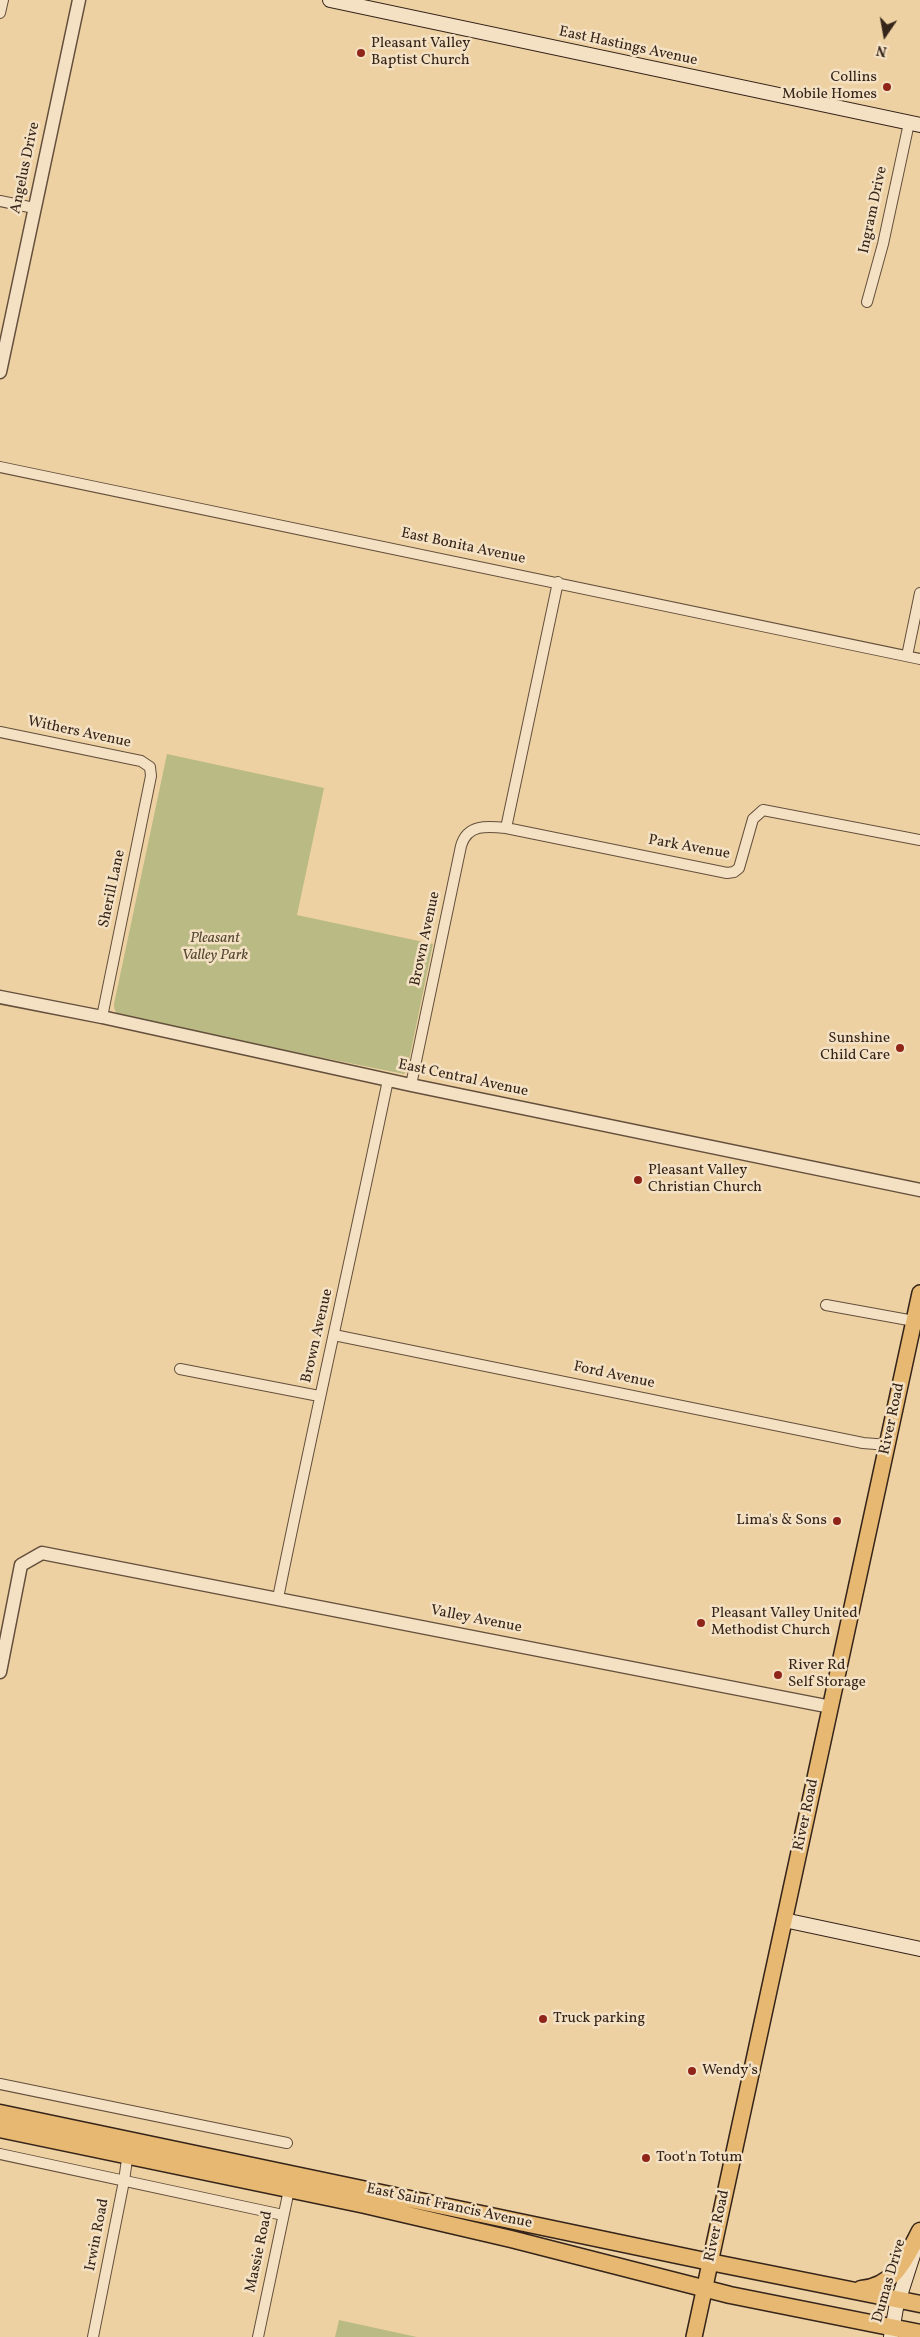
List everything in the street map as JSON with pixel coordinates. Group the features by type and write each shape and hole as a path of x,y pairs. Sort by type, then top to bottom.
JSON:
{"highway":[{"name":"East Saint Francis Avenue","path":"0,2113 124,2140 705,2288 854,2320 892,2332 920,2333"},
{"name":"East Saint Francis Avenue","path":"0,2129 129,2156 290,2182 920,2304"},
{"path":"852,2290 878,2286 894,2275 920,2233"},
{"path":"854,2320 871,2330 878,2337"}],"main road":[{"name":"East Hastings Avenue","path":"330,0 914,124"},
{"name":"River Road","path":"694,2337 920,1293"},
{"path":"784,1920 920,1948"},
{"name":"Dumas Drive","path":"892,2332 899,2299 920,2233"}],"street":[{"path":"0,13 3,0"},
{"name":"Angelus Drive","path":"0,372 78,0"},
{"name":"Ingram Drive","path":"867,302 914,124"},
{"path":"0,200 34,208"},
{"name":"East Bonita Avenue","path":"0,467 920,659"},
{"path":"506,828 558,582"},
{"path":"908,656 920,593"},
{"name":"Withers Avenue","path":"0,732 142,761 150,767"},
{"name":"Sherill Lane","path":"102,1017 151,776 150,767"},
{"name":"Park Avenue","path":"470,831 478,828 506,828 727,873 739,868 753,818 763,810 920,840"},
{"name":"Brown Avenue","path":"411,1085 461,846 470,831"},
{"name":"East Central Avenue","path":"0,997 102,1017 411,1085 920,1190"},
{"name":"Brown Avenue","path":"278,1598 319,1396 388,1080"},
{"path":"826,1305 914,1321"},
{"name":"Ford Avenue","path":"334,1334 888,1446"},
{"path":"180,1369 319,1396"},
{"name":"Valley Avenue","path":"0,1672 3,1641 21,1565 42,1553 831,1707"},
{"path":"0,2084 287,2143"},
{"name":"Irwin Road","path":"93,2337 129,2156 124,2140"},
{"path":"0,2154 284,2215"},
{"name":"Massie Road","path":"258,2337 290,2182"}],"green space":[{"name":"Pleasant Valley Park","path":"167,754 324,788 297,915 433,944 407,1070 404,1074 124,1018 116,1013 114,1004"},
{"path":"339,2320 417,2337 335,2337"}],"place":[{"name":"Pleasant Valley Baptist Church","path":"361,53"},
{"name":"Collins Mobile Homes","path":"887,87"},
{"name":"Sunshine Child Care","path":"900,1048"},
{"name":"Pleasant Valley Christian Church","path":"638,1180"},
{"name":"Lima's & Sons","path":"837,1521"},
{"name":"Pleasant Valley United Methodist Church","path":"701,1623"},
{"name":"River Rd Self Storage","path":"778,1675"},
{"name":"Truck parking","path":"543,2019"},
{"name":"Wendy's","path":"692,2071"},
{"name":"Toot'n Totum","path":"646,2158"}]}
